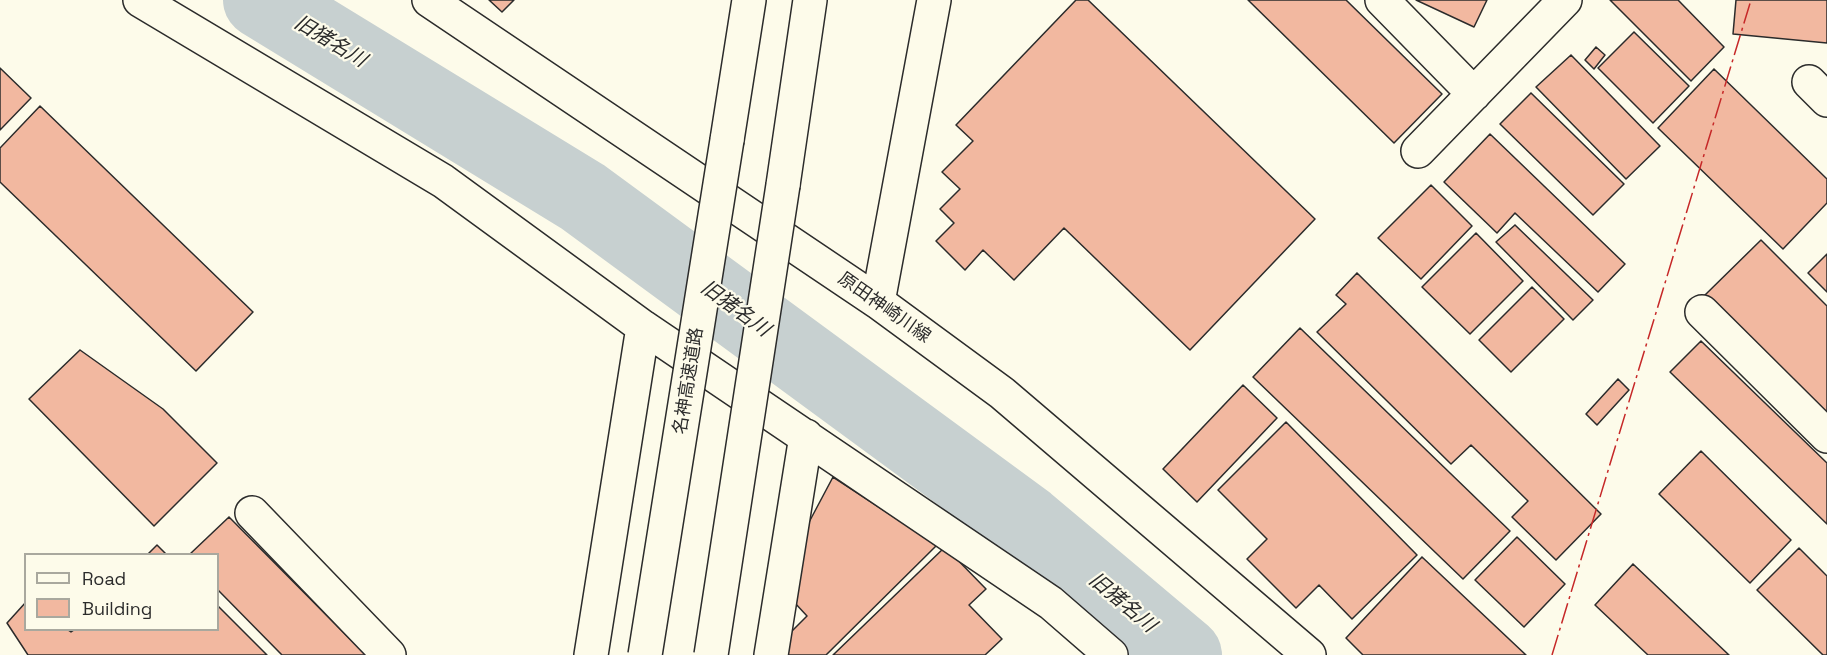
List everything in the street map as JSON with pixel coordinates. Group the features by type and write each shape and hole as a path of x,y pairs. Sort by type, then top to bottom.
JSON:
{"main road":[{"path":"140,0 443,181 643,327 1051,603 1111,655"},
{"name":"原田神崎川線","path":"429,0 878,302 1002,393 1309,655"},
{"name":"名神高速道路","path":"645,655 749,0"},
{"path":"711,655 810,0"},
{"path":"878,302 934,0"},
{"path":"1382,0 1474,94"},
{"path":"1418,151 1566,0"},
{"path":"1702,312 1827,436"},
{"path":"591,655 643,327"},
{"path":"771,655 806,436"},
{"path":"252,513 389,655"}],"building":[{"path":"489,0 514,0 502,12"},
{"path":"1076,0 1088,0 1315,219 1190,350 1064,228 1014,280 983,250 965,270 936,241 954,223 940,209 960,189 942,172 973,141 956,125"},
{"path":"1248,0 1346,0 1442,94 1394,143"},
{"path":"1416,0 1487,0 1474,27"},
{"path":"1610,0 1678,0 1724,47 1691,81"},
{"path":"1736,0 1827,0 1827,43 1733,34"},
{"path":"1634,32 1689,86 1653,123 1598,68"},
{"path":"1596,47 1605,55 1594,69 1585,60"},
{"path":"1571,55 1660,146 1626,179 1536,87"},
{"path":"0,68 31,98 0,130"},
{"path":"1714,69 1827,179 1827,203 1783,249 1658,128"},
{"path":"1531,93 1624,184 1593,215 1500,124"},
{"path":"40,106 253,312 196,371 0,182 0,148"},
{"path":"1490,134 1625,264 1598,292 1515,213 1497,233 1444,182"},
{"path":"1431,185 1472,226 1421,279 1378,238"},
{"path":"1515,225 1593,300 1573,320 1496,242"},
{"path":"1476,233 1523,281 1470,334 1422,287"},
{"path":"1761,240 1827,306 1827,417 1705,295"},
{"path":"1827,254 1827,292 1808,273"},
{"path":"1357,273 1601,514 1556,560 1512,517 1528,501 1471,445 1451,464 1317,332 1346,304 1336,295"},
{"path":"1532,287 1564,319 1511,372 1479,340"},
{"path":"1300,328 1510,531 1463,579 1253,377"},
{"path":"1701,341 1827,463 1827,524 1670,372"},
{"path":"80,350 163,409 217,463 154,526 29,399"},
{"path":"1618,379 1629,390 1597,425 1586,414"},
{"path":"1243,385 1277,418 1197,502 1163,469"},
{"path":"1286,422 1417,555 1352,619 1319,585 1296,608 1247,559 1267,539 1218,490"},
{"path":"1701,451 1791,540 1750,583 1659,494"},
{"path":"833,477 937,545 826,655 787,655 788,635 807,616 794,602 807,526"},
{"path":"229,517 366,655 282,655 219,591 219,553 191,553"},
{"path":"1517,537 1565,584 1524,627 1475,580"},
{"path":"157,545 165,553 149,553"},
{"path":"945,547 986,589 969,605 1002,639 985,655 833,655"},
{"path":"1799,548 1827,576 1827,655 1823,655 1757,590"},
{"path":"1422,557 1526,655 1363,655 1346,638"},
{"path":"1633,564 1729,655 1648,655 1595,605"},
{"path":"24,604 24,631 219,631 219,607 267,655 28,655 7,623"}],"waterway":[{"name":"旧猪名川","path":"261,0 583,197 1027,523 1184,655"}],"power":[{"path":"1552,655 1751,0"}]}
